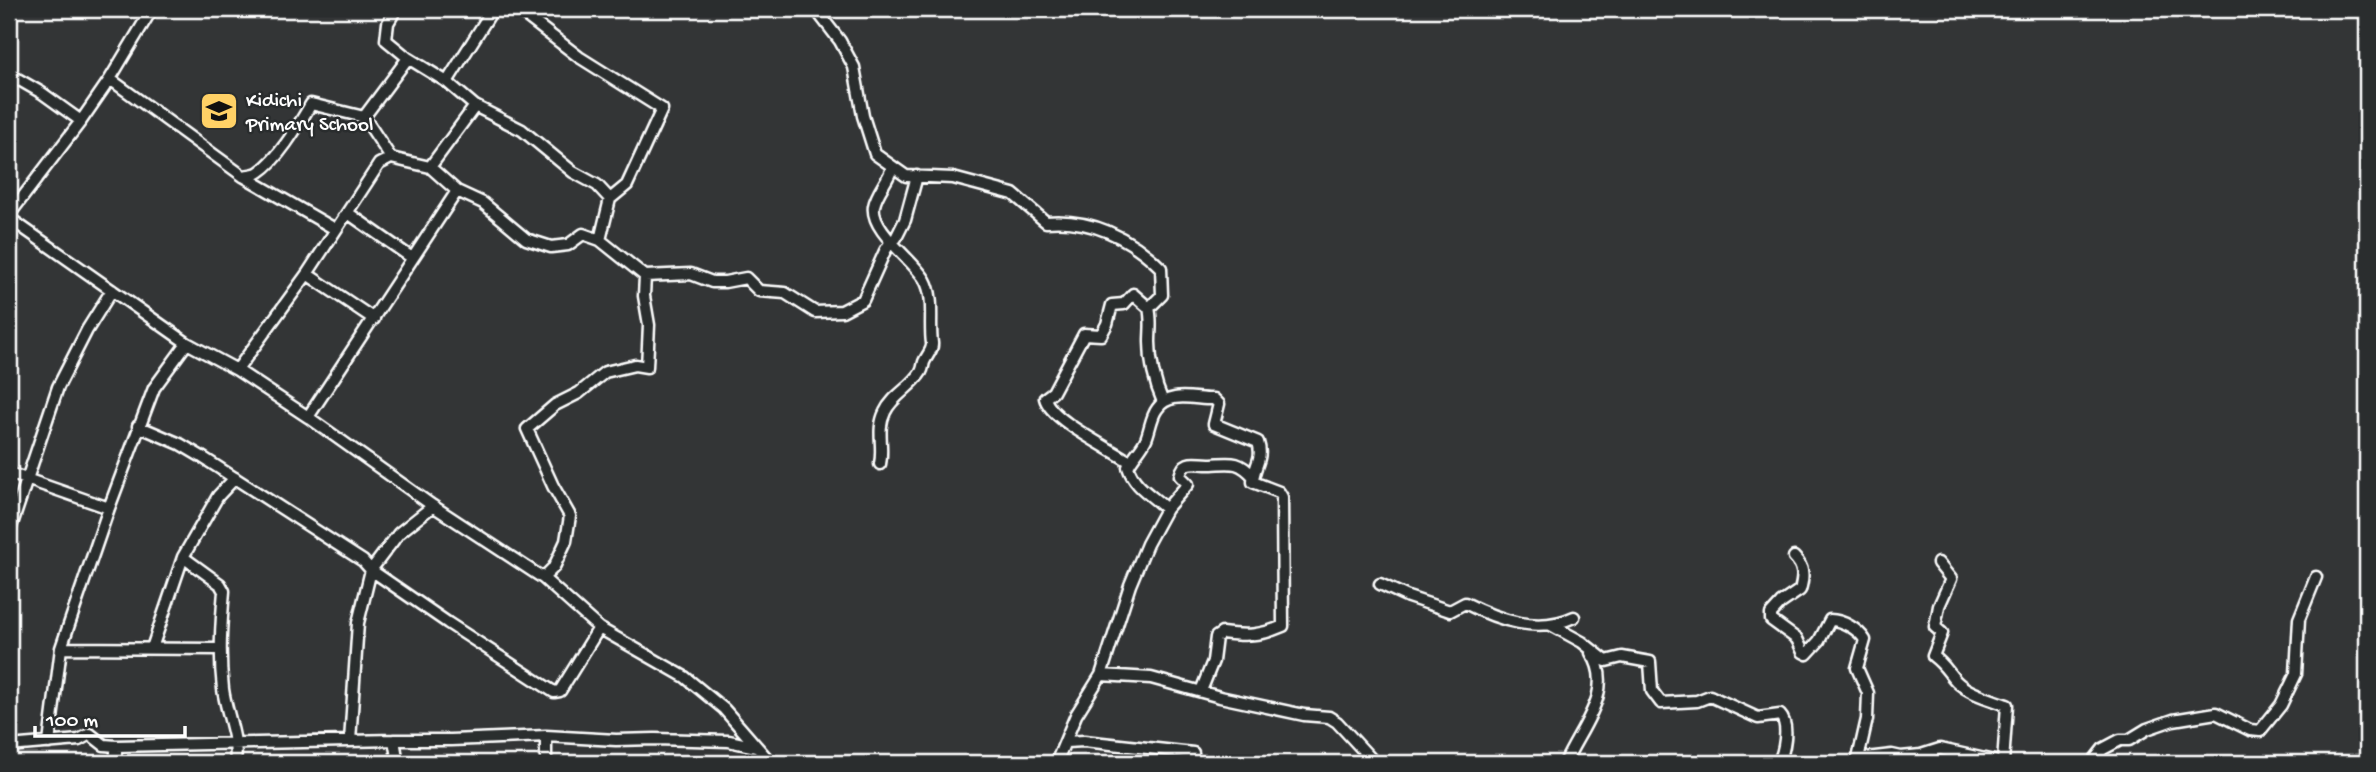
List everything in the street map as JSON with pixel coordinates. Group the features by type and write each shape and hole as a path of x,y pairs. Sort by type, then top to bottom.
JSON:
{"street":[{"path":"152,9 110,79 9,217 187,343 237,370 433,506 543,578 599,628 685,677 724,709 771,763"},
{"path":"396,9 388,23 386,40 408,58 447,82 475,106 522,130 573,172 597,184 610,199"},
{"path":"447,82 493,9"},
{"path":"517,9 579,57 662,109 627,185 610,199 600,240"},
{"path":"821,9 820,15 840,41 854,67 863,116 875,154 906,176 953,178 1013,194 1046,222 1068,220 1090,225 1144,251 1161,268 1162,295 1149,308"},
{"path":"364,117 408,58"},
{"path":"10,77 42,93 81,121"},
{"path":"110,79 243,176 335,229"},
{"path":"243,176 258,174 293,134 311,104 364,117 391,158"},
{"path":"430,167 475,106"},
{"path":"237,370 307,274 379,164 391,158 430,167 457,191 482,203 526,239 551,247 568,246 583,234 600,240 645,276 691,274 712,282 747,278 759,291 785,293 815,312 842,311 863,300 891,241 896,238 905,220 917,176"},
{"path":"880,464 882,454 879,432 886,410 921,372 932,346 929,333 932,323 931,305 927,283 891,241 877,219 874,205 892,168"},
{"path":"308,417 457,191"},
{"path":"348,213 412,258"},
{"path":"307,274 374,319"},
{"path":"543,578 554,567 566,541 570,516 552,486 527,429 555,405 579,393 605,372 635,365 647,366 649,325 644,296 645,276"},
{"path":"9,533 58,387 87,330 112,290"},
{"path":"1130,462 1110,447 1079,433 1047,406 1045,398 1053,392 1084,334 1101,335 1112,305 1124,303 1133,294 1149,308 1152,319 1150,343 1155,384 1163,402"},
{"path":"49,743 61,648 109,508 154,388 187,343"},
{"path":"1166,509 1135,481 1128,467 1130,462 1144,444 1156,409 1163,402 1183,397 1214,399 1219,404 1214,424 1258,442 1260,460 1253,482 1279,492 1282,497 1283,626 1265,634 1243,636 1222,633 1216,637 1213,661 1201,691"},
{"path":"138,426 180,444 235,478 363,561 371,570 448,623 554,692 560,691 599,628"},
{"path":"1056,763 1076,715 1101,675 1147,544 1166,509 1188,484 1180,476 1182,468 1187,463 1233,462 1253,476"},
{"path":"9,473 109,508"},
{"path":"152,648 183,557 218,496 235,478"},
{"path":"350,741 358,623 371,570 399,533 433,506"},
{"path":"183,557 220,584 224,592 219,649 224,692 235,744 235,763"},
{"path":"1794,557 1801,564 1803,571 1800,590 1777,607 1771,614 1771,620 1797,639 1803,652 1807,654 1819,641 1830,620 1848,625 1864,636 1857,668 1868,693 1867,719 1858,761 1892,754 1901,757 1921,755 1940,749 2003,763 2007,740 2007,705 1963,686 1956,681 1947,667 1933,656 1942,633 1935,627 1939,606 1951,579 1938,563"},
{"path":"2092,763 2103,749 2173,720 2216,713 2250,730 2260,731 2281,705 2296,674 2299,619 2316,577"},
{"path":"1380,584 1450,611 1465,603 1490,616 1535,626 1574,618"},
{"path":"1550,625 1582,642 1606,661 1622,657 1650,662 1652,691 1661,703 1697,701 1710,696 1758,718 1780,715 1786,723 1782,758 1778,763"},
{"path":"1565,763 1575,741 1593,714 1600,684 1598,663 1582,642"},
{"path":"61,648 219,649"},
{"path":"1101,675 1151,678 1220,697 1304,715 1329,717 1337,722 1375,763"},
{"path":"9,746 79,740 90,734 104,745 116,746 546,736 729,741 756,747"},
{"path":"545,763 546,736"},
{"path":"394,740 398,763"},
{"path":"1066,742 1084,741 1193,753 1194,763"},
{"path":"116,746 116,763"}],"place":[{"name":"Kidichi Primary School","path":"219,111"}]}
